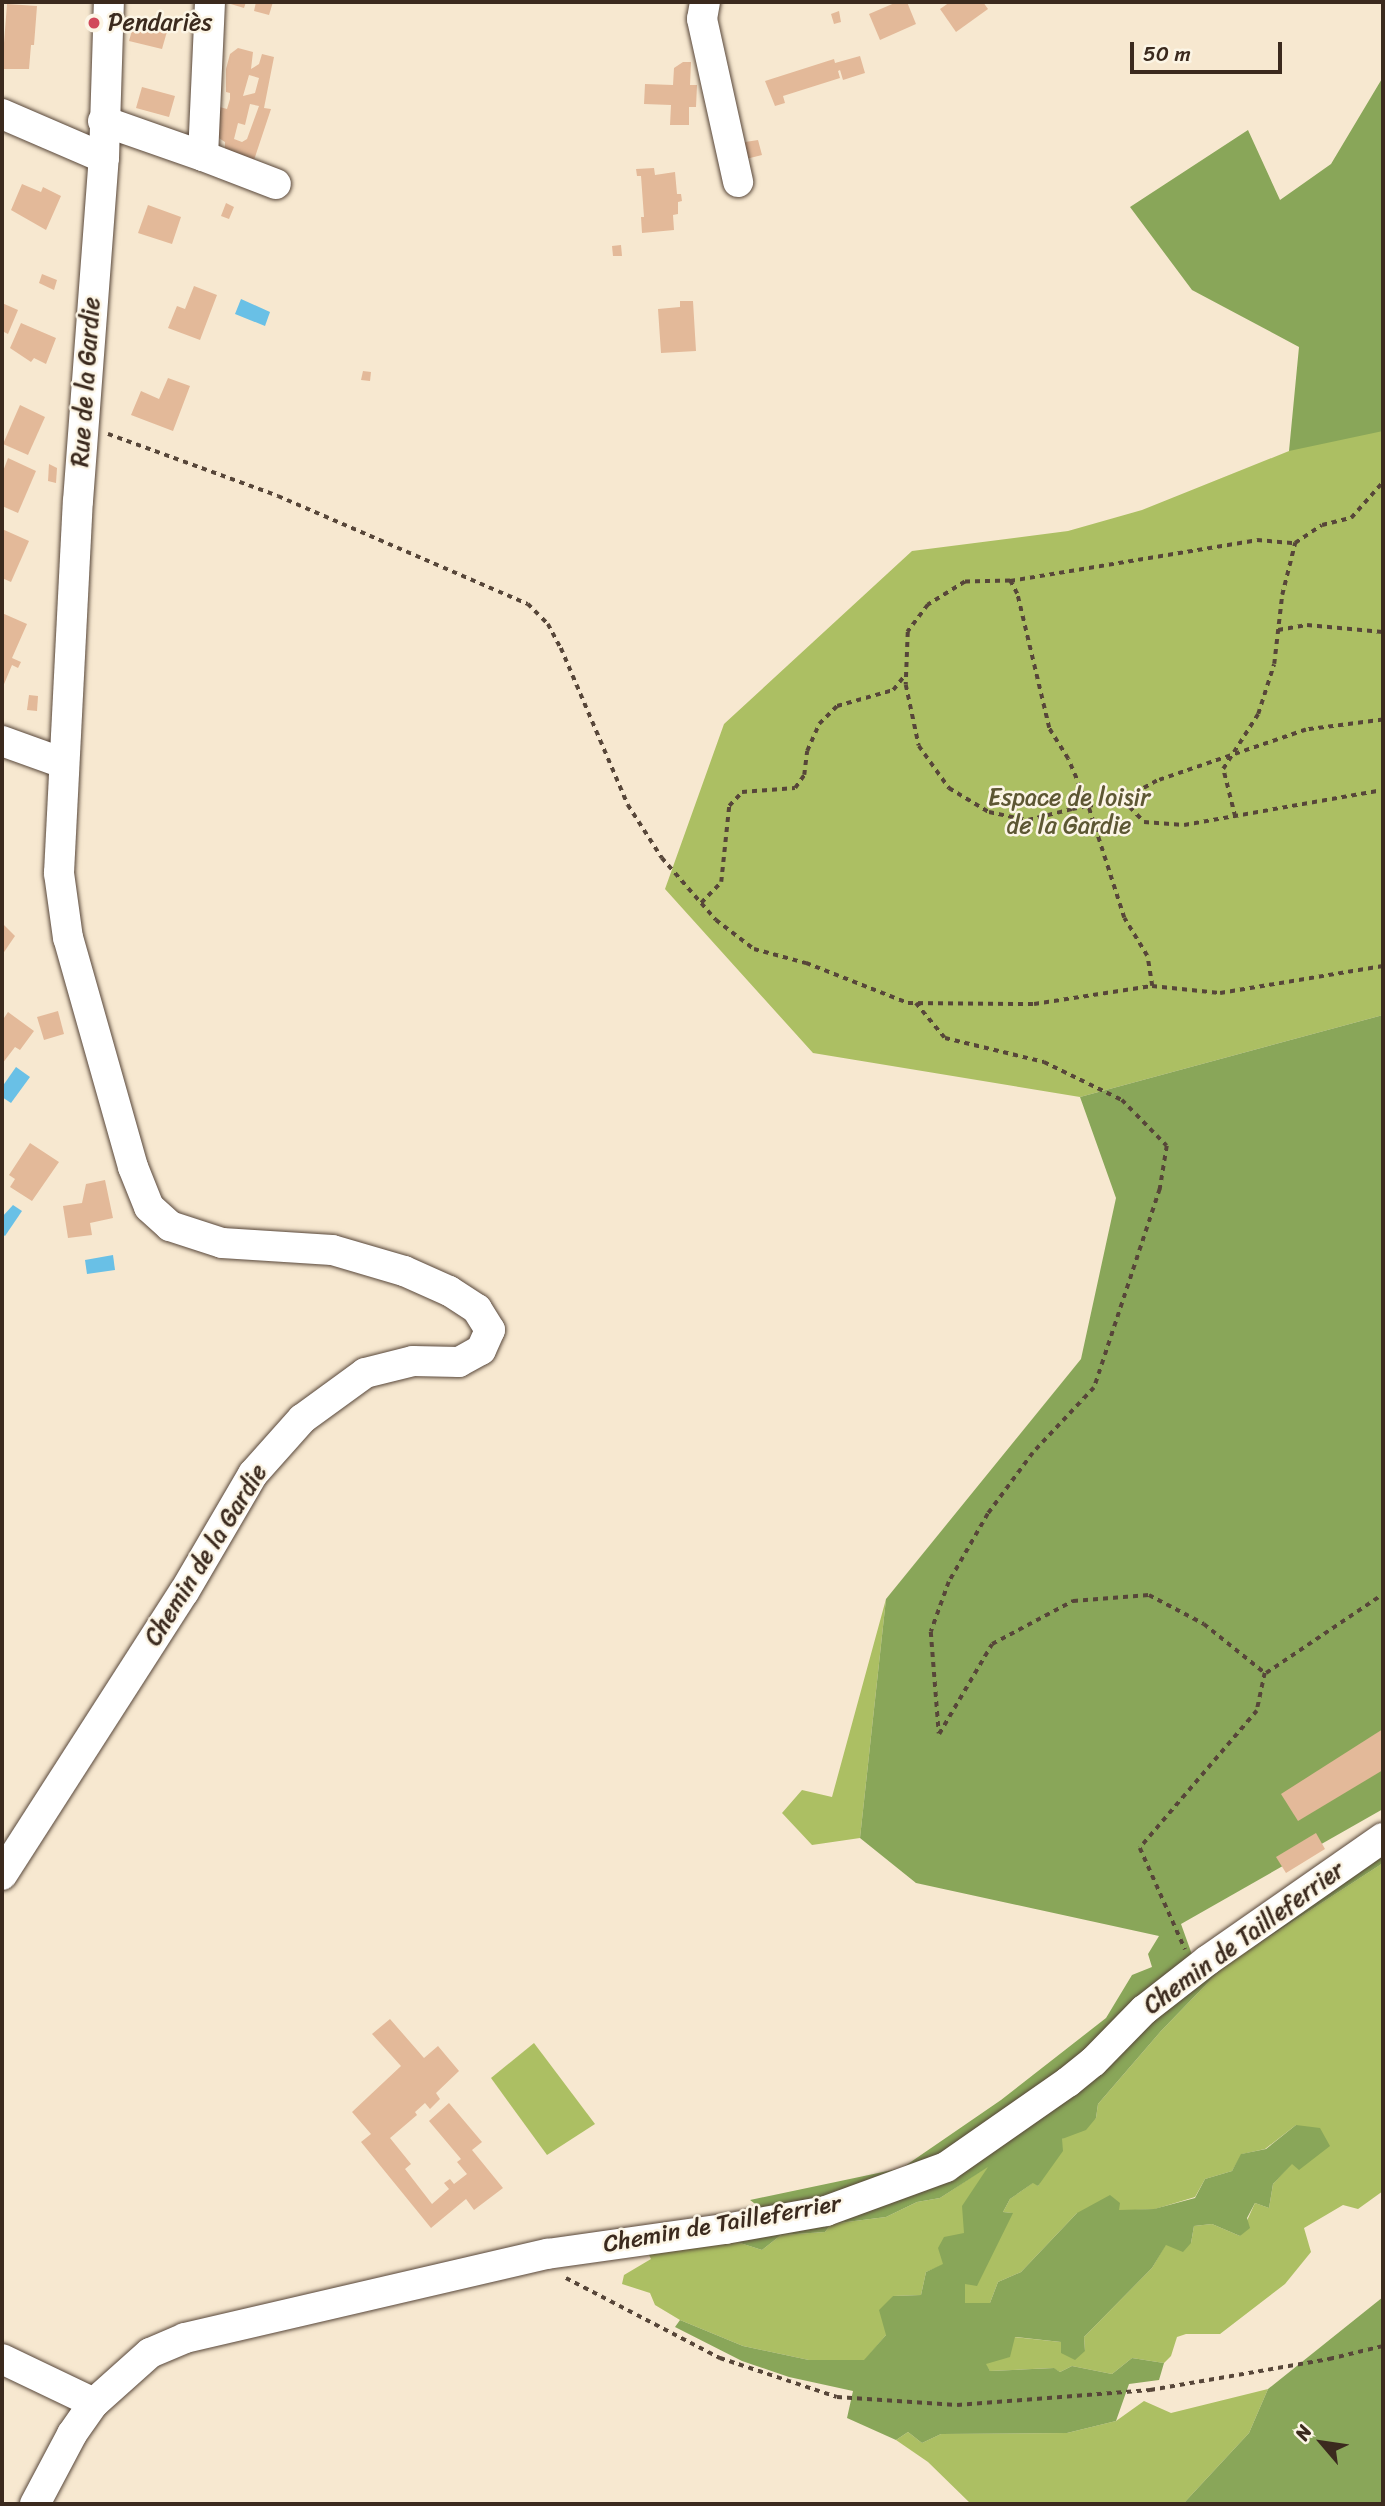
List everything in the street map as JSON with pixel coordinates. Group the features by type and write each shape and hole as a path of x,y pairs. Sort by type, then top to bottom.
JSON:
{"street":[{"name":"Rue de la Gardie","path":"63,763 83,424 104,158 103,121 109,2"},
{"path":"203,156 210,2"},
{"path":"705,2 702,19 738,182"},
{"path":"2,114 104,158"},
{"path":"103,121 276,184"},
{"path":"2,741 63,763"},
{"name":"Chemin de la Gardie","path":"2,1875 184,1592 261,1464 302,1419 365,1373 413,1361 458,1362 481,1350 490,1329 477,1309 449,1291 404,1271 332,1250 222,1243 170,1226 149,1207 134,1167 68,937 59,873 63,763"},
{"name":"Chemin de Tailleferrier","path":"35,2504 72,2434 94,2403 150,2353 185,2338 534,2257 826,2211 946,2167 1076,2075 1144,2010 1195,1970 1383,1838"},
{"path":"2,2359 94,2403"}],"path":[{"path":"83,424 278,496 528,604 548,624 561,648 628,805 662,858 716,920 754,949 806,963 908,1003 1034,1004 1152,986 1220,993 1383,966"},
{"path":"1383,482 1351,519 1322,525 1295,543 1257,540 1010,581 965,582 928,605 908,632 906,674 919,746 949,788 989,812 1028,820 1123,800 1157,781 1306,730 1383,720"},
{"path":"1235,817 1223,769 1258,714 1274,664 1295,543"},
{"path":"1010,581 1017,594 1049,728 1068,759 1088,806 1124,918 1147,956 1152,986"},
{"path":"1278,630 1307,625 1383,632"},
{"path":"701,903 720,881 729,806 742,792 795,788 804,775 807,751 819,724 837,706 893,690 906,674"},
{"path":"1123,800 1144,822 1184,825 1383,790"},
{"path":"916,1003 945,1038 1044,1062 1122,1100 1167,1146 1160,1189 1094,1388 1034,1453 988,1514 949,1582 931,1632 939,1734 992,1644 1073,1601 1149,1595 1204,1624 1265,1673"},
{"path":"1195,1970 1140,1848 1257,1711 1265,1673 1383,1594"},
{"path":"534,2257 566,2278 720,2358 837,2397 957,2405 1150,2390 1329,2359 1383,2346"}],"green space":[{"path":"1383,77 1383,431 1289,451 1299,347 1192,290 1130,207 1248,130 1280,200 1331,164"},
{"name":"Espace de loisir de la Gardie","path":"1383,329 1383,1015 1080,1097 813,1053 665,889 724,724 912,551 1068,531 1142,510 1289,451"},
{"path":"1383,1015 1383,1809 1181,1924 1199,1974 1383,1846 1383,1863 1223,1967 1161,2031 1098,2104 1096,2118 1086,2130 1062,2139 1063,2151 1038,2186 1033,2183 1010,2199 1003,2212 1013,2213 977,2286 965,2284 965,2303 990,2303 998,2282 1021,2272 1077,2213 1110,2195 1120,2203 1119,2210 1154,2209 1195,2198 1205,2179 1232,2171 1241,2154 1266,2149 1296,2125 1320,2128 1330,2146 1299,2170 1292,2164 1273,2184 1269,2208 1255,2203 1247,2218 1250,2228 1240,2236 1212,2224 1194,2226 1191,2243 1183,2252 1166,2245 1152,2268 1084,2337 1085,2351 1075,2360 1061,2353 1061,2342 1015,2337 1010,2357 986,2364 990,2371 1054,2368 1060,2372 1072,2366 1112,2374 1132,2358 1164,2363 1159,2380 1129,2384 1116,2421 1067,2433 941,2434 922,2443 908,2432 896,2440 847,2418 853,2391 789,2377 742,2361 675,2327 680,2320 743,2346 809,2360 864,2360 886,2335 879,2310 893,2296 921,2295 926,2272 943,2264 938,2248 944,2237 964,2233 962,2206 988,2167 940,2198 917,2202 886,2217 831,2224 825,2232 781,2235 762,2250 737,2242 766,2212 750,2200 902,2168 1001,2100 1106,2018 1132,1975 1152,1967 1148,1954 1159,1936 916,1883 860,1838 886,1599 1081,1359 1116,1198 1080,1097"},
{"path":"886,1599 860,1838 812,1845 782,1813 802,1790 832,1797"},
{"path":"1383,1863 1383,2191 1358,2209 1343,2205 1304,2228 1311,2252 1285,2284 1220,2334 1186,2334 1177,2337 1171,2356 1164,2363 1132,2358 1112,2374 1072,2366 1060,2372 1053,2368 990,2371 985,2364 1014,2337 1061,2342 1085,2351 1084,2337 1152,2268 1166,2244 1191,2243 1194,2226 1212,2224 1240,2236 1255,2203 1269,2208 1273,2184 1292,2163 1296,2125 1265,2149 1242,2154 1232,2171 1205,2179 1195,2197 1155,2209 1077,2213 1021,2272 998,2282 990,2303 964,2304 965,2284 1012,2213 1003,2212 1010,2199 1034,2182 1038,2186 1062,2139 1096,2118 1098,2104 1161,2031 1223,1967"},
{"path":"534,2043 595,2124 547,2155 491,2078"},
{"path":"990,2165 964,2234 943,2265 926,2272 921,2295 893,2296 886,2335 864,2361 809,2360 743,2346 680,2320 655,2305 650,2293 622,2284 624,2275 651,2259 647,2251 737,2242 762,2250 781,2235 825,2232 831,2224 886,2217 917,2202 940,2198"},
{"path":"1383,2297 1383,2504 1183,2504 1249,2433 1268,2389"},
{"path":"1268,2389 1249,2433 1183,2504 971,2504 928,2462 896,2440 908,2432 922,2443 941,2434 1067,2433 1116,2421 1144,2401 1171,2413"}],"water":[{"path":"241,299 270,312 265,326 235,314"},
{"path":"16,1067 30,1077 11,1103 2,1097 2,1087"},
{"path":"13,1205 22,1211 5,1236 2,1234 2,1217"},
{"path":"113,1255 115,1270 87,1274 85,1260"}],"building":[{"path":"224,2 246,2 244,8"},
{"path":"256,2 273,2 269,15 254,11"},
{"path":"897,2 907,2 916,24 880,40 869,14"},
{"path":"950,2 983,2 988,9 956,32 940,9"},
{"path":"7,4 37,6 29,69 2,69"},
{"path":"839,11 841,22 834,24 831,14"},
{"path":"135,20 168,28 162,49 129,41"},
{"path":"238,48 253,52 251,69 259,64 262,54 274,57 264,108 271,109 253,163 225,152 225,142 214,135 216,106 227,109 230,99 230,93 226,92 226,69 230,54","holes":["249,75 259,78 255,93 243,96","250,104 259,106 247,139 242,142 234,139 238,123 245,125"]},
{"path":"860,56 865,73 843,80 840,70 840,78 783,96 785,103 775,106 765,81 834,59 835,63"},
{"path":"683,62 691,62 690,85 697,85 696,107 689,107 689,125 670,125 671,105 644,104 645,84 673,85 674,68"},
{"path":"142,87 175,96 169,117 136,108"},
{"path":"758,140 762,155 742,160 739,143"},
{"path":"654,168 655,175 675,172 677,194 681,194 682,201 678,202 678,214 673,215 674,230 642,233 641,217 644,217 641,176 637,176 636,169"},
{"path":"22,184 41,192 43,187 61,196 46,230 11,210"},
{"path":"226,203 234,207 229,219 221,216"},
{"path":"148,205 181,217 172,244 138,233"},
{"path":"621,245 622,256 613,256 612,246"},
{"path":"42,274 57,280 54,290 39,283"},
{"path":"194,286 217,295 200,340 168,328 177,306 185,309"},
{"path":"680,301 693,301 696,351 661,353 658,309 680,307"},
{"path":"2,303 18,310 8,334 2,331"},
{"path":"21,323 56,338 46,364 34,358 31,362 10,348"},
{"path":"363,371 371,372 370,381 361,380"},
{"path":"168,378 190,386 173,431 131,415 141,391 159,399"},
{"path":"20,405 45,417 28,455 3,444"},
{"path":"8,458 36,471 18,513 2,506 2,474"},
{"path":"49,464 57,468 56,483 48,481"},
{"path":"2,529 29,541 11,582 2,578"},
{"path":"2,613 27,624 12,658 21,662 18,668 12,665 2,689"},
{"path":"29,695 38,696 37,711 27,710"},
{"path":"2,923 15,936 2,955"},
{"path":"58,1011 64,1034 44,1040 37,1017"},
{"path":"8,1012 34,1031 20,1050 15,1047 2,1064 2,1021"},
{"path":"30,1143 59,1162 32,1201 10,1187 15,1179 9,1175"},
{"path":"105,1180 113,1218 90,1223 92,1235 68,1238 63,1206 82,1203 86,1184"},
{"path":"1383,1729 1383,1770 1298,1821 1281,1794"},
{"path":"1316,1833 1325,1849 1286,1873 1276,1857"},
{"path":"390,2019 424,2058 438,2046 459,2071 436,2093 440,2099 430,2109 425,2103 415,2112 417,2115 390,2138 411,2164 405,2169 432,2204 449,2189 444,2183 450,2179 454,2184 467,2174 457,2162 461,2159 429,2121 449,2103 482,2142 472,2150 503,2188 474,2210 466,2199 431,2228 361,2142 371,2134 352,2112 401,2066 372,2034"}],"place":[{"name":"Pendariès","path":"94,23"}]}
